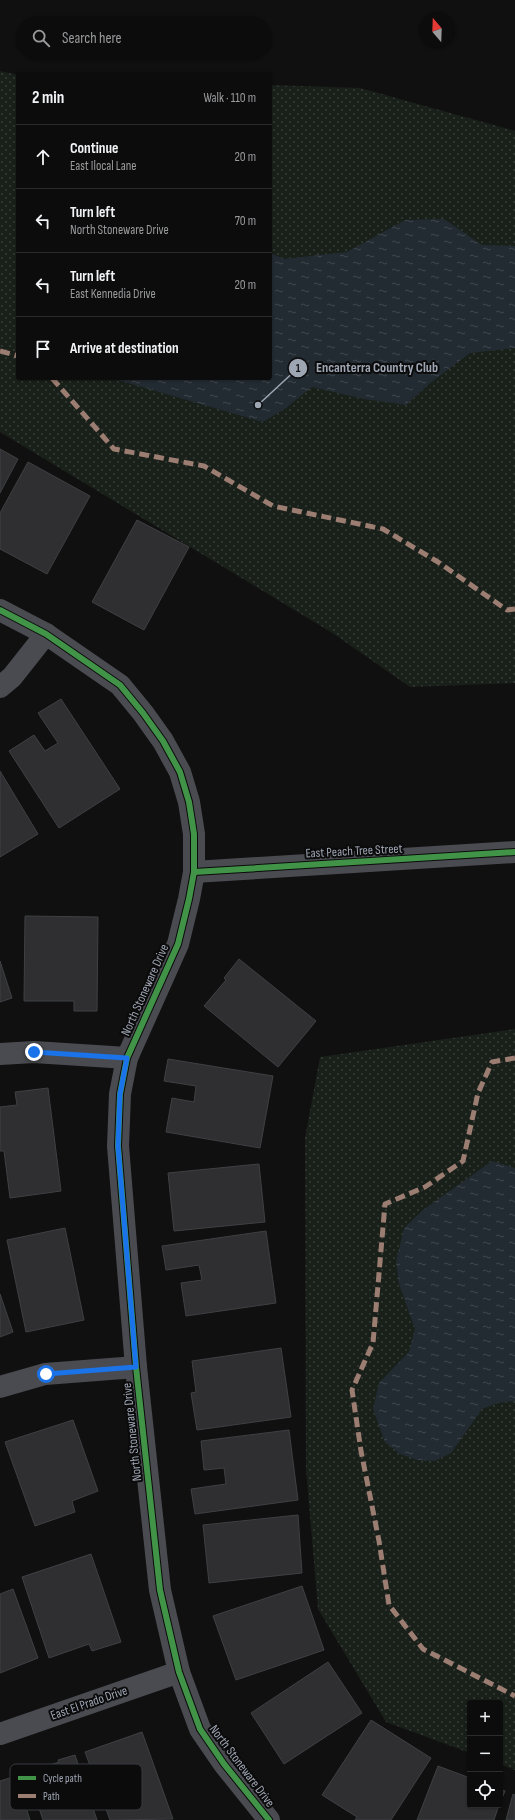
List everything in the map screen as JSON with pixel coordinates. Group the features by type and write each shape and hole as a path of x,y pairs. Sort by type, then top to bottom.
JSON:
{"street":[{"name":"North Stoneware Drive","path":"0,610 46,634 120,685 163,741 180,772 189,802 194,834 194,872 189,900 178,944 127,1058 120,1094 118,1146 136,1367 160,1590 179,1672 200,1729 224,1764 269,1820"},
{"path":"0,687 12,677 46,634"},
{"name":"East Peach Tree Street","path":"194,872 515,852"},
{"path":"0,1054 34,1052 127,1058"},
{"path":"0,1387 46,1374 136,1367"},
{"name":"East El Prado Drive","path":"0,1734 179,1672"}],"shaded area":[{"path":"0,71 16,75 16,380 272,380 272,85 360,88 515,131 515,683 410,687 334,634 0,432"},
{"path":"515,1029 515,1770 503,1765 503,1700 467,1700 467,1752 386,1722 318,1609 306,1469 305,1138 320,1057"}],"water":[{"path":"444,219 482,245 515,246 515,348 470,353 429,384 406,405 364,399 312,387 286,408 263,422 118,380 272,380 272,254 284,259 347,252 405,220"},
{"path":"492,1161 515,1168 515,1401 498,1403 482,1409 451,1453 435,1461 417,1460 400,1454 385,1442 373,1409 379,1383 409,1352 415,1329 399,1284 396,1262 404,1228 423,1210"}],"building":[{"path":"0,449 18,459 0,493"},
{"path":"28,462 90,496 47,574 0,549 0,513"},
{"path":"137,520 189,547 144,630 92,602"},
{"path":"61,699 120,789 59,828 9,751 34,735 45,751 58,743 38,713"},
{"path":"0,771 38,834 0,857"},
{"path":"25,916 98,917 97,1011 74,1011 74,1001 24,1001"},
{"path":"239,959 316,1021 278,1067 204,1006 226,980 224,978"},
{"path":"0,961 12,998 0,1002"},
{"path":"168,1059 273,1076 260,1148 166,1132 172,1098 194,1102 196,1086 164,1081"},
{"path":"48,1088 61,1191 10,1198 4,1151 0,1151 0,1107 17,1105 15,1092"},
{"path":"259,1164 265,1222 174,1231 168,1173"},
{"path":"65,1228 84,1320 26,1332 7,1240"},
{"path":"266,1231 276,1303 186,1316 181,1283 202,1280 199,1265 166,1270 162,1246"},
{"path":"0,1294 13,1332 0,1337"},
{"path":"281,1348 291,1417 197,1430 191,1393 196,1392 192,1361"},
{"path":"73,1420 98,1491 72,1501 75,1512 35,1526 5,1442"},
{"path":"289,1430 298,1500 195,1514 191,1489 226,1484 224,1468 204,1470 201,1441"},
{"path":"298,1515 302,1573 209,1583 203,1525"},
{"path":"91,1554 121,1642 92,1651 89,1644 49,1658 22,1577"},
{"path":"302,1586 324,1650 236,1680 213,1616"},
{"path":"13,1589 38,1658 0,1673 0,1594"},
{"path":"328,1662 362,1713 284,1764 251,1713"},
{"path":"371,1720 431,1758 391,1820 355,1820 357,1817 322,1795"},
{"path":"142,1732 173,1819 110,1820 106,1810 142,1810 142,1764 89,1764 85,1752"},
{"path":"75,1755 78,1764 53,1764 59,1762 58,1760"},
{"path":"438,1766 467,1777 467,1808 498,1808 494,1820 417,1820"},
{"path":"10,1778 10,1810 27,1810 30,1820 0,1820 0,1781"},
{"path":"513,1794 515,1795 515,1820 506,1820"},
{"path":"40,1810 94,1810 97,1820 43,1820"}],"marked path":[{"path":"0,351 16,355"},
{"path":"54,380 114,449 204,466 273,506 383,529 438,562 507,610 515,609"},
{"path":"515,1058 492,1062 478,1093 463,1161 425,1187 385,1204 373,1343 352,1390 361,1451 379,1541 389,1605 423,1649 515,1696"}],"cycle path":[{"path":"0,610 46,634 120,685 163,741 180,772 189,802 194,834 194,872 189,899 178,944 127,1058 120,1094 118,1146 136,1367 160,1590 179,1672 200,1729 224,1764 269,1820"},
{"path":"194,872 515,852"}],"place":[{"name":"Encanterra Country Club","path":"258,405"}],"route":[{"path":"34,1052 127,1058 120,1094 118,1146 136,1367 46,1374"}]}
